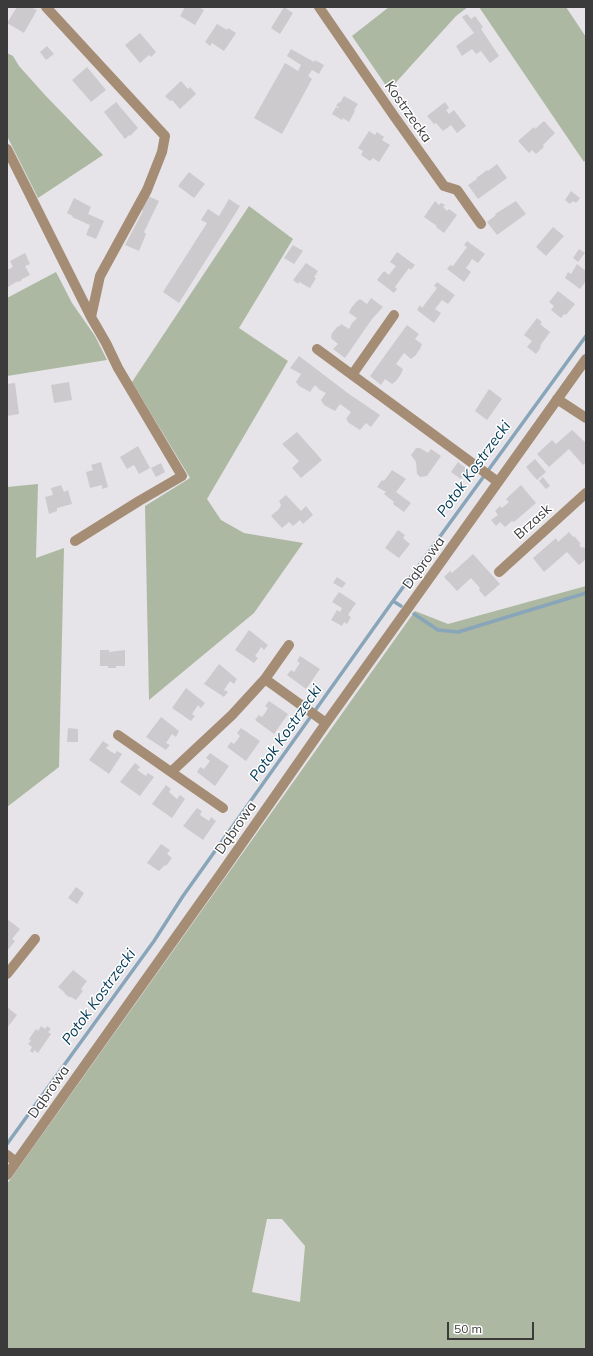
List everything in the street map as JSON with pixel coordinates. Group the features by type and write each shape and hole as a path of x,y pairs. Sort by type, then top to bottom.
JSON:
{"street":[{"path":"46,7 165,136 162,152 147,190 100,276 91,317"},
{"name":"Kostrzecka","path":"319,7 444,186 457,190 481,224"},
{"path":"7,149 118,368 182,476 75,541"},
{"path":"352,375 394,315"},
{"path":"317,349 494,479"},
{"name":"Dąbrowa","path":"7,1175 323,720 494,479 557,399 586,359"},
{"path":"557,399 586,418"},
{"name":"Brzask","path":"498,572 586,493"},
{"path":"172,772 232,715 265,679 289,645"},
{"path":"265,679 323,720"},
{"path":"118,735 223,808"},
{"path":"7,974 35,939"},
{"path":"7,1156 16,1162"}],"green space":[{"path":"389,7 468,7 456,16 389,90 352,36"},
{"path":"479,7 566,7 586,37 586,159 584,162"},
{"path":"7,53 13,56 19,66 45,95 103,155 38,198 7,136"},
{"path":"249,206 293,239 239,328 288,361 207,499 221,520 244,533 303,543 254,613 149,700 145,506 190,478 132,382"},
{"path":"56,272 72,303 95,336 107,360 7,376 7,298"},
{"path":"38,484 36,558 64,548 59,767 7,807 7,487"},
{"path":"586,586 586,1349 7,1349 7,1184 415,611 448,624","holes":["267,1219 282,1219 305,1246 300,1302 252,1292"]}],"building":[{"path":"17,7 31,7 37,10 24,33 7,23"},
{"path":"185,7 199,7 204,10 195,25 180,16"},
{"path":"284,7 293,13 280,34 271,28"},
{"path":"467,14 471,19 475,16 483,27 481,29 499,56 490,63 481,51 476,54 472,49 462,56 456,46 474,33 462,17"},
{"path":"217,24 236,33 224,51 212,43 210,46 205,42"},
{"path":"140,33 156,52 151,57 149,55 140,63 125,45"},
{"path":"47,46 54,54 46,60 40,52"},
{"path":"291,49 314,62 315,60 324,65 319,74 312,70 308,76 312,79 282,134 254,118 285,63 298,71 301,65 287,56"},
{"path":"87,67 106,90 91,102 72,80"},
{"path":"181,81 188,89 190,87 196,94 180,109 172,100 170,101 165,96"},
{"path":"344,96 358,104 349,122 332,114 336,107 339,107 336,106 339,102 340,103"},
{"path":"116,102 138,128 125,139 104,112"},
{"path":"445,102 449,108 446,110 449,114 454,110 466,126 457,133 451,125 443,131 427,116"},
{"path":"544,121 555,133 543,145 544,147 536,154 532,150 529,153 518,141 534,127 535,129"},
{"path":"369,131 375,135 377,132 384,137 382,140 390,145 379,162 373,158 370,161 361,155 363,151 358,148"},
{"path":"497,164 507,178 478,199 468,185"},
{"path":"189,172 205,184 194,198 178,186"},
{"path":"571,191 580,198 576,203 573,201 570,204 565,200"},
{"path":"148,196 159,201 144,232 146,234 139,251 125,245 143,211 141,209"},
{"path":"74,198 91,207 88,214 104,221 96,239 86,235 90,225 72,217 73,216 67,213"},
{"path":"229,199 240,206 179,303 163,292 207,223 201,220 208,209 219,216"},
{"path":"435,201 439,205 441,203 445,205 443,207 447,211 449,209 457,215 444,233 424,217"},
{"path":"516,201 526,214 497,235 487,222 496,215 495,214"},
{"path":"553,227 564,236 546,256 536,247"},
{"path":"467,241 485,254 478,263 472,259 466,268 471,272 464,282 447,269 450,265 453,266 467,247 464,245"},
{"path":"293,245 303,251 294,264 284,258"},
{"path":"579,249 585,253 578,262 573,258"},
{"path":"397,252 415,265 411,270 409,268 395,287 397,289 394,293 377,280 384,271 389,275 396,266 390,262"},
{"path":"25,253 30,264 25,266 30,275 8,287 7,270 13,267 10,261"},
{"path":"306,263 318,271 310,288 299,282 298,284 293,280"},
{"path":"577,264 586,271 586,281 580,289 565,278 568,272 571,274"},
{"path":"437,282 455,295 448,304 442,300 435,309 441,313 434,323 417,310 420,305 422,308 437,288 434,286"},
{"path":"558,291 575,304 566,315 564,314 561,318 551,310 554,306 549,302"},
{"path":"371,298 383,307 372,319 345,358 333,349 338,344 331,338 332,333 341,324 349,329 357,318 349,313 351,308 360,299 367,304"},
{"path":"537,318 542,322 540,324 550,332 536,354 527,347 532,341 524,335"},
{"path":"407,325 419,334 415,339 422,344 420,349 411,359 404,353 396,364 403,369 396,381 392,384 385,379 381,385 370,376"},
{"path":"299,356 349,394 380,415 371,427 366,423 360,430 349,423 346,419 351,412 340,404 335,411 324,405 321,400 326,393 315,385 310,392 299,386 296,382 301,374 290,368"},
{"path":"69,382 72,400 54,403 51,385"},
{"path":"15,383 19,414 7,416 7,384"},
{"path":"489,389 502,399 487,420 475,411"},
{"path":"572,430 586,443 586,462 583,465 569,449 549,467 537,454 552,440 556,444"},
{"path":"297,432 322,460 301,478 292,468 299,461 282,444"},
{"path":"138,446 150,468 139,474 134,465 127,469 120,457"},
{"path":"416,448 420,448 428,453 431,449 441,456 427,476 420,477 417,474 416,462 411,455"},
{"path":"535,459 546,472 537,480 526,467"},
{"path":"101,462 108,487 102,489 102,485 90,488 86,472 93,470 91,465"},
{"path":"458,462 468,470 461,479 451,472"},
{"path":"161,463 165,472 156,477 151,468"},
{"path":"392,470 406,479 396,492 411,503 404,512 393,504 394,502 384,494 386,492 377,487 382,480 384,481"},
{"path":"543,477 550,486 546,489 539,481"},
{"path":"61,485 64,492 68,490 72,504 57,508 57,511 49,514 45,497 53,495 51,488"},
{"path":"521,485 536,503 514,522 512,521 505,527 500,522 496,526 491,520 498,515 495,511 500,506 502,508 509,502 506,499"},
{"path":"286,495 301,511 306,506 313,515 303,524 300,520 293,526 289,522 282,528 271,516 279,509 281,505 279,501"},
{"path":"398,530 405,535 403,538 410,544 399,558 385,548"},
{"path":"569,532 581,544 579,545 582,548 584,547 586,550 586,559 579,565 567,552 544,572 533,558 556,538 558,542"},
{"path":"473,554 500,584 485,597 479,590 480,588 471,578 457,591 444,577 450,571 452,573"},
{"path":"337,577 346,583 342,588 333,583"},
{"path":"339,592 356,603 348,615 351,617 347,624 344,622 342,626 331,620 337,610 340,612 342,608 332,602"},
{"path":"249,630 268,645 264,650 261,647 255,656 258,658 254,663 235,650"},
{"path":"100,650 109,650 109,652 125,650 125,666 108,668 108,666 100,666"},
{"path":"300,656 320,669 306,689 287,675 291,670 294,672 300,663 297,661"},
{"path":"219,664 237,679 234,684 230,681 224,690 228,692 224,697 204,684"},
{"path":"186,688 205,703 201,708 198,705 192,714 195,716 191,721 172,708"},
{"path":"269,701 288,714 274,734 255,720 259,715 262,717 265,713 268,708 265,706"},
{"path":"161,717 179,731 176,737 172,734 166,743 170,745 166,750 146,737"},
{"path":"68,728 78,729 78,742 67,742"},
{"path":"241,728 260,741 246,761 227,747 231,742 234,744 240,736 237,733"},
{"path":"103,741 109,745 106,748 110,751 115,754 117,751 122,754 109,774 89,760"},
{"path":"210,753 229,766 215,786 197,772 200,767 204,769 210,761 206,758"},
{"path":"135,763 140,767 137,770 146,776 148,773 154,777 140,796 120,782"},
{"path":"166,785 171,789 169,792 177,799 180,795 185,799 172,818 152,804"},
{"path":"197,808 202,811 200,815 209,821 211,817 216,821 203,840 183,826"},
{"path":"161,844 170,850 167,854 172,858 166,866 165,865 159,871 147,863"},
{"path":"76,887 84,893 77,904 68,898"},
{"path":"7,919 20,929 12,939 15,941 7,951"},
{"path":"73,970 87,981 81,989 83,991 76,1000 69,997 58,987"},
{"path":"7,1007 17,1015 7,1028"},
{"path":"41,1026 45,1029 47,1026 51,1029 48,1032 51,1034 38,1053 34,1050 33,1053 30,1051 32,1047 28,1044 31,1041 29,1039 36,1029 38,1031"}],"waterway":[{"name":"Potok Kostrzecki","path":"7,1144 154,941 183,896 393,601 586,336"},
{"path":"414,614 438,630 458,632 586,593"},
{"path":"393,601 401,606"}]}
